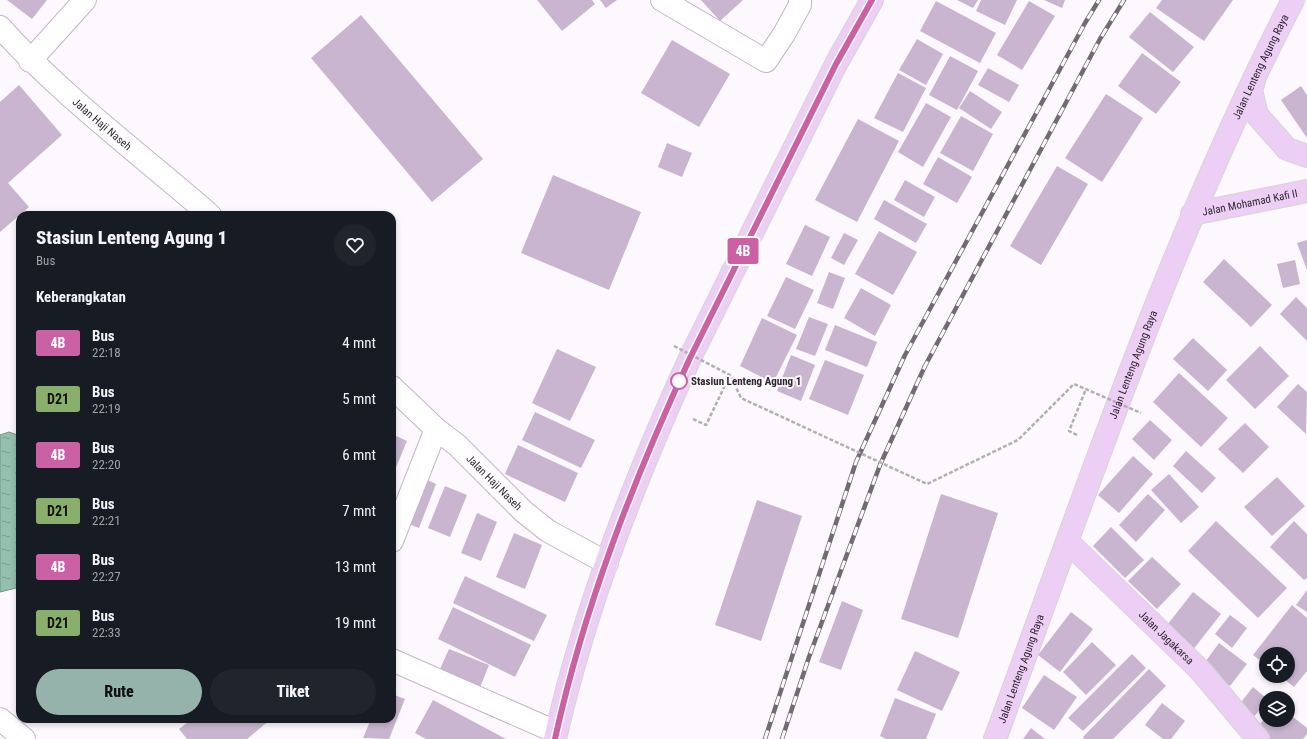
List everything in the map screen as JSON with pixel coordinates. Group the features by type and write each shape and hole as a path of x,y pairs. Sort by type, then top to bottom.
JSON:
{"main road":[{"name":"Jalan Lenteng Agung Raya","path":"995,739 1068,542 1102,445 1192,214 1256,72 1293,0"},
{"path":"556,736 569,681 629,498 690,358 836,64 870,1"},
{"path":"1256,72 1251,90 1257,115 1287,149 1307,156"},
{"name":"Jalan Mohamad Kafi II","path":"1192,214 1307,191"},
{"name":"Jalan Jagakarsa","path":"1068,542 1200,670 1258,739"}],"street":[{"path":"30,61 85,0"},
{"path":"662,0 766,61 784,34 800,5 800,0"},
{"name":"Jalan Haji Naseh","path":"0,27 30,61 90,114 205,211"},
{"name":"Jalan Haji Naseh","path":"396,391 436,429 457,445 524,512 548,531 607,562"},
{"path":"396,531 436,429"},
{"path":"396,662 556,736"},
{"path":"0,719 24,739"}],"path":[{"path":"674,346 730,375 741,398 927,484 1018,440 1074,384 1141,413"},
{"path":"706,425 730,375"},
{"path":"1068,431 1086,389"}],"water":[{"path":"9,432 16,435 16,588 0,592 0,435"}],"building":[{"path":"7,0 47,0 32,19"},
{"path":"537,0 592,0 595,4 562,31"},
{"path":"600,0 617,0 606,8"},
{"path":"701,0 743,0 720,21"},
{"path":"957,0 978,0 973,8"},
{"path":"981,0 1017,0 1005,25 976,11"},
{"path":"1044,0 1065,0 1062,8"},
{"path":"1162,0 1233,0 1204,41 1156,8"},
{"path":"936,1 996,33 980,63 920,31"},
{"path":"1029,1 1055,16 1022,70 997,55"},
{"path":"1150,12 1194,47 1173,72 1129,37"},
{"path":"361,15 483,159 432,202 311,58"},
{"path":"917,39 943,54 926,85 899,70"},
{"path":"672,40 730,74 699,127 641,93"},
{"path":"1142,53 1181,82 1156,114 1118,86"},
{"path":"950,56 978,71 957,110 929,95"},
{"path":"988,68 1019,85 1009,102 978,85"},
{"path":"898,73 926,88 903,132 874,118"},
{"path":"19,85 62,135 8,183 29,207 24,211 16,211 16,218 0,232 0,102"},
{"path":"1301,86 1307,95 1307,138 1281,100"},
{"path":"970,91 1002,112 991,129 959,108"},
{"path":"1106,94 1143,118 1102,182 1065,158"},
{"path":"926,103 951,117 923,167 898,152"},
{"path":"961,116 993,134 973,171 940,153"},
{"path":"858,119 899,141 857,222 815,200"},
{"path":"667,143 692,153 682,177 658,167"},
{"path":"938,157 972,177 957,203 923,184"},
{"path":"1057,166 1088,184 1041,265 1010,246"},
{"path":"553,175 641,212 609,290 521,253"},
{"path":"905,180 935,197 924,217 894,200"},
{"path":"884,200 927,224 916,243 874,219"},
{"path":"805,225 830,237 812,276 786,264"},
{"path":"879,231 917,252 893,295 855,274"},
{"path":"844,233 858,240 844,265 831,258"},
{"path":"1307,240 1307,270 1297,243"},
{"path":"1224,259 1272,305 1251,327 1203,282"},
{"path":"1295,260 1300,284 1283,288 1277,264"},
{"path":"829,272 845,278 833,309 817,303"},
{"path":"786,277 814,290 795,329 767,316"},
{"path":"861,288 891,305 875,336 844,318"},
{"path":"1296,297 1307,308 1307,341 1280,314"},
{"path":"809,317 828,324 815,356 796,349"},
{"path":"762,318 797,335 773,383 740,366"},
{"path":"835,325 877,342 867,367 825,350"},
{"path":"1193,338 1227,370 1208,391 1173,359"},
{"path":"1260,346 1289,376 1255,409 1226,380"},
{"path":"557,349 596,367 570,421 532,403"},
{"path":"791,355 815,365 801,401 777,391"},
{"path":"825,360 864,375 848,415 809,399"},
{"path":"1179,373 1228,418 1201,447 1153,402"},
{"path":"1298,384 1307,392 1306,434 1277,407"},
{"path":"535,412 595,440 581,468 522,440"},
{"path":"1150,420 1172,440 1154,460 1132,439"},
{"path":"1245,423 1269,447 1243,473 1218,449"},
{"path":"396,436 407,441 396,467"},
{"path":"518,445 578,473 565,502 505,474"},
{"path":"1186,451 1216,478 1202,493 1173,466"},
{"path":"1133,456 1153,474 1119,513 1098,495"},
{"path":"1169,474 1199,507 1181,523 1151,490"},
{"path":"419,476 436,484 419,528 401,521"},
{"path":"1277,477 1305,506 1272,536 1244,507"},
{"path":"445,486 467,495 450,537 428,528"},
{"path":"941,494 998,513 958,638 901,619"},
{"path":"1148,494 1165,510 1136,542 1119,525"},
{"path":"757,500 802,516 761,641 715,625"},
{"path":"477,513 497,522 481,561 461,553"},
{"path":"1216,521 1287,588 1258,618 1188,551"},
{"path":"1294,521 1307,534 1307,578 1304,580 1270,547"},
{"path":"1111,527 1144,560 1125,578 1093,546"},
{"path":"514,533 542,545 525,589 496,577"},
{"path":"1152,557 1181,584 1157,609 1128,581"},
{"path":"465,576 547,615 534,641 453,603"},
{"path":"1307,590 1307,612 1296,605"},
{"path":"1193,592 1221,614 1192,651 1164,629"},
{"path":"842,601 863,610 841,670 819,662"},
{"path":"1292,605 1307,618 1307,671 1294,687 1289,683 1295,683 1295,647 1259,647"},
{"path":"453,607 531,645 515,677 438,639"},
{"path":"1071,612 1093,629 1060,672 1038,655"},
{"path":"1230,615 1247,628 1232,648 1215,634"},
{"path":"1092,642 1116,665 1086,695 1063,672"},
{"path":"1219,643 1247,664 1230,686 1203,665"},
{"path":"1259,647 1259,660 1253,655"},
{"path":"449,649 489,665 477,695 436,678"},
{"path":"915,651 960,672 942,711 897,690"},
{"path":"1132,654 1146,668 1083,731 1068,718"},
{"path":"1149,669 1166,686 1113,739 1084,739 1083,737"},
{"path":"1044,675 1077,697 1054,730 1022,708"},
{"path":"1253,687 1259,692 1259,711 1253,718 1238,706"},
{"path":"396,696 405,699 396,722"},
{"path":"895,698 936,714 926,739 886,739 880,736"},
{"path":"433,700 506,739 426,739 415,733"},
{"path":"1162,703 1185,721 1171,739 1163,739 1145,725"},
{"path":"1295,719 1307,728 1307,734 1303,739 1263,739 1254,732 1259,725 1259,727 1295,727"},
{"path":"187,723 266,723 247,739 187,739 179,729"},
{"path":"369,723 395,723 389,739 363,738"},
{"path":"1031,728 1045,739 1023,739"}],"railway":[{"path":"765,739 856,462 905,355 1085,23 1099,0"},
{"path":"782,739 809,657 880,465 925,366 1100,39 1124,0"}],"bus line":[{"name":"4B","path":"555,739 573,667 624,511 668,406 690,358 836,64 872,0"}],"place":[{"name":"Stasiun Lenteng Agung 1","path":"679,381"}]}
